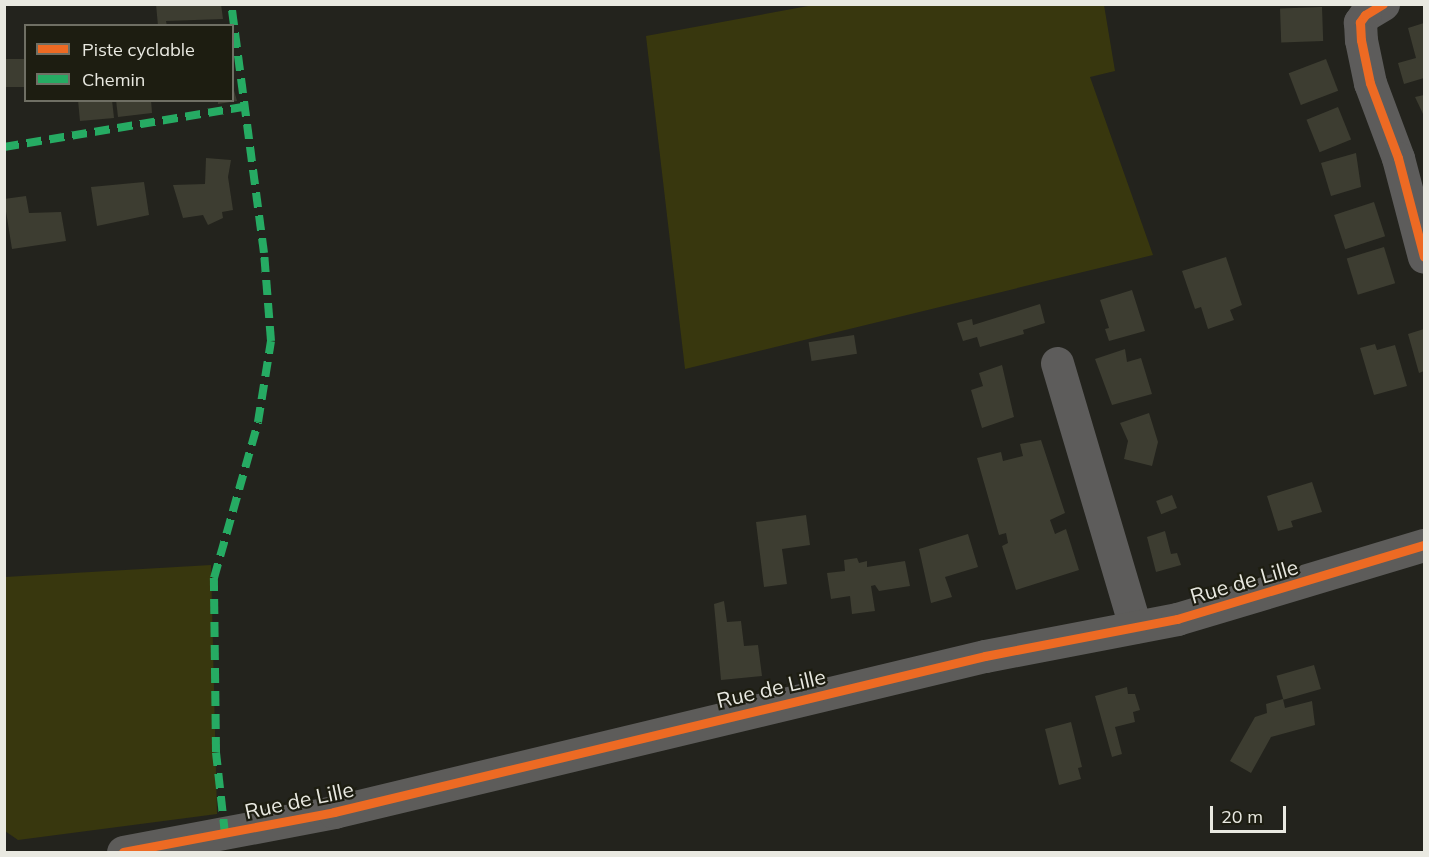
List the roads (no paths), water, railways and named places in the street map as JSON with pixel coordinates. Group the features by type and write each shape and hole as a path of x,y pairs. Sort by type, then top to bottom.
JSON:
{"main road":[{"name":"Rue de Lille","path":"123,852 334,812 962,662 1219,608 1425,545"}],"street":[{"path":"1383,4 1365,15 1360,22 1361,40 1370,83 1398,158 1425,257"},
{"path":"1058,363 1136,627"}]}
